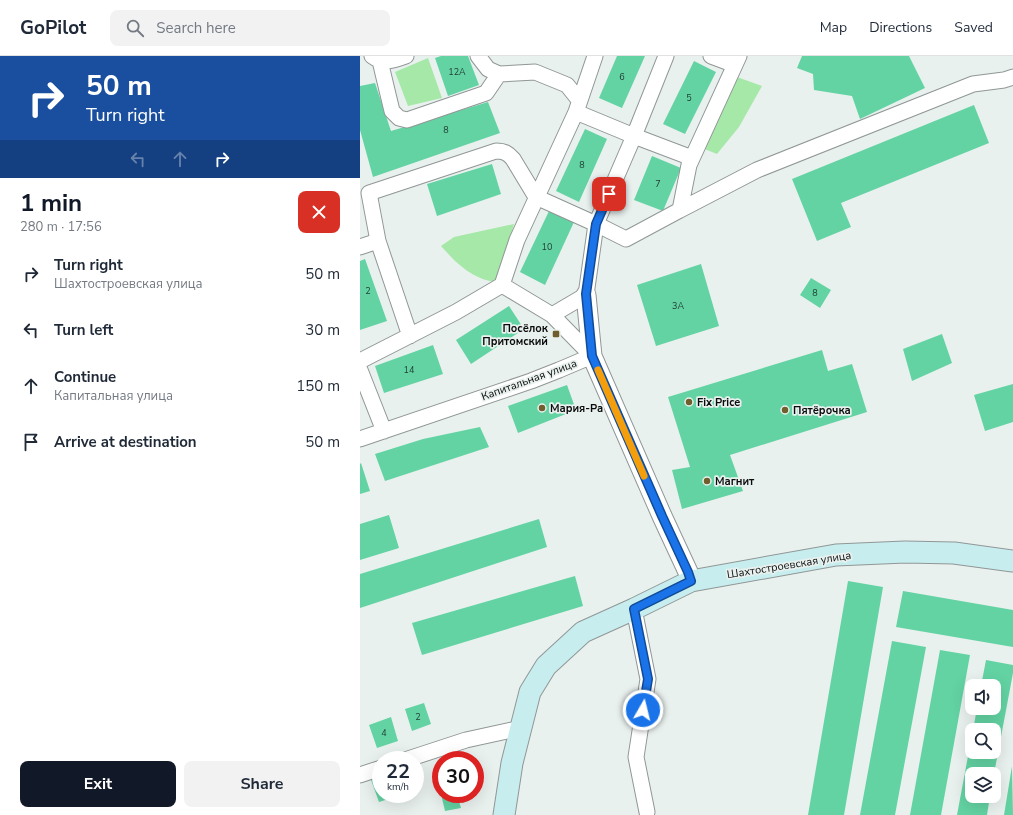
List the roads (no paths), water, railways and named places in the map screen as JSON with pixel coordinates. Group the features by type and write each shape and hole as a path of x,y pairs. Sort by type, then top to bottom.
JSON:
{"main road":[{"name":"Шахтостроевская улица","path":"504,815 512,763 530,692 546,666 583,632 691,581 836,555 905,552 954,553 1006,560"}],"street":[{"path":"376,58 388,62 406,56"},
{"path":"478,56 488,69 499,74 535,72 567,85 577,106 634,136 692,158"},
{"path":"360,361 456,312 502,285 517,240 577,106 595,56"},
{"path":"666,56 634,136 596,224 586,294 592,356 691,581"},
{"path":"680,210 689,165 737,61 711,56"},
{"path":"376,58 392,111 399,118 407,120 486,93 499,74"},
{"path":"410,336 378,241 369,193 496,151 502,151 509,154 536,198 596,224 626,239 757,170 966,86 1004,80 1013,77"},
{"path":"360,247 378,241"},
{"name":"Капитальная улица","path":"360,439 538,378 592,356 552,315 502,285"},
{"path":"552,315 586,294"},
{"path":"360,370 384,431"},
{"path":"634,609 648,679 636,757 646,812"},
{"path":"424,754 466,740 521,728"},
{"path":"360,775 372,771"}],"place":[{"name":"Посёлок Притомский","path":"556,334"},
{"name":"Fix Price","path":"689,402"},
{"name":"Мария-Ра","path":"542,408"},
{"name":"Пятёрочка","path":"785,410"},
{"name":"Магнит","path":"707,481"}]}
